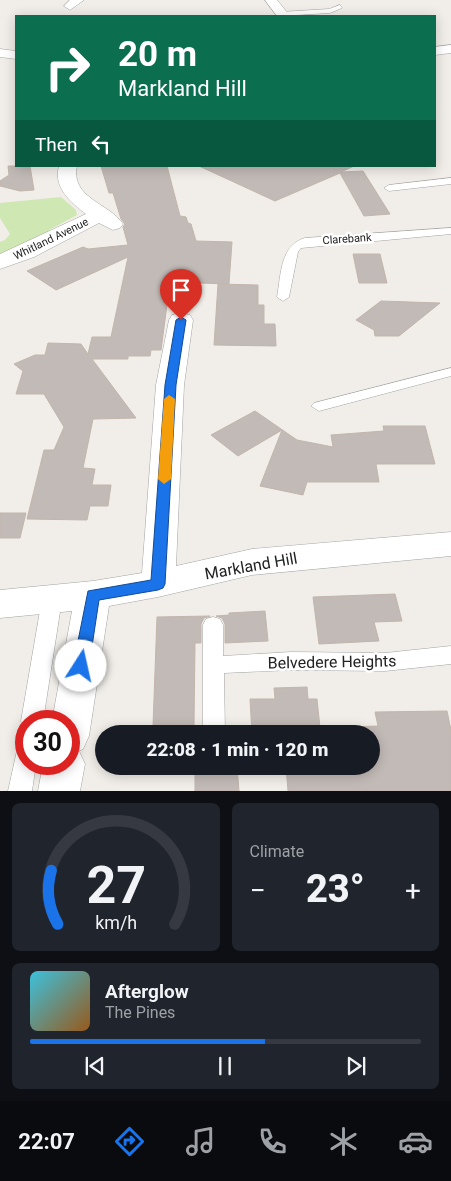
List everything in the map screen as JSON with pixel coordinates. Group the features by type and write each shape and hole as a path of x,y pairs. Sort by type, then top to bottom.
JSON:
{"street":[{"path":"270,0 282,15"},
{"path":"436,51 451,49"},
{"name":"Whitland Avenue","path":"0,262 25,252 76,225 107,219 68,186 65,173 68,167"},
{"path":"158,584 170,385 181,320"},
{"name":"Markland Hill","path":"0,604 93,595 158,584 252,562 451,544"},
{"path":"73,710 93,595"},
{"path":"59,791 62,775"}],"lane":[{"path":"282,15 330,11 340,7"},
{"path":"389,188 451,181"},
{"name":"Clarebank","path":"283,297 292,251 297,245 305,242 451,231"},
{"path":"319,406 451,372"},
{"path":"34,710 52,599"},
{"path":"213,625 214,725"},
{"name":"Belvedere Heights","path":"214,665 290,661 385,662 451,655"},
{"path":"20,791 23,775"}],"green space":[{"path":"61,197 76,210 77,215 49,230 53,232 0,256 0,242 5,240 10,234 0,218 0,203"}],"building":[{"path":"8,166 30,167 34,190 20,191 0,186 0,181 9,175"},
{"path":"101,167 167,167 180,216 186,217 188,223 191,224 196,241 232,242 229,284 170,282 161,350 151,350 150,356 128,356 128,359 92,359 136,418 93,419 83,468 95,469 92,485 111,485 108,506 90,506 87,520 27,519 44,450 54,450 64,427 44,394 16,394 23,371 14,364 35,355 45,355 48,343 81,344 88,354 92,337 111,337 128,257 56,290 27,271 83,247 88,249 128,245 123,227 125,224 121,219 113,193 109,193"},
{"path":"201,167 352,167 341,172 363,171 390,214 364,216 340,173 275,201"},
{"path":"353,254 380,254 387,283 359,283"},
{"path":"218,284 258,285 258,305 264,305 264,324 275,324 276,346 214,345"},
{"path":"381,301 440,303 399,336 375,336 374,330 356,320"},
{"path":"255,411 297,440 333,447 331,435 384,431 383,426 425,426 435,464 376,464 379,482 307,482 303,495 260,486 282,430 238,456 211,435"},
{"path":"0,513 26,513 20,538 0,538"},
{"path":"395,594 402,621 374,622 379,641 319,644 313,597"},
{"path":"265,611 268,641 225,643 225,624 222,618 216,616 229,615 229,613"},
{"path":"210,616 204,618 201,624 201,643 195,643 194,725 153,725 157,617"},
{"path":"307,687 308,699 317,699 320,725 251,725 250,699 275,699 274,688"},
{"path":"447,711 451,730 451,791 288,791 287,775 380,775 380,725 378,725 375,712"},
{"path":"195,775 238,775 239,791 195,791"}],"slow traffic":[{"path":"164,479 169,399"}],"route":[{"path":"81,666 93,595 158,584 170,385 181,320"}]}
